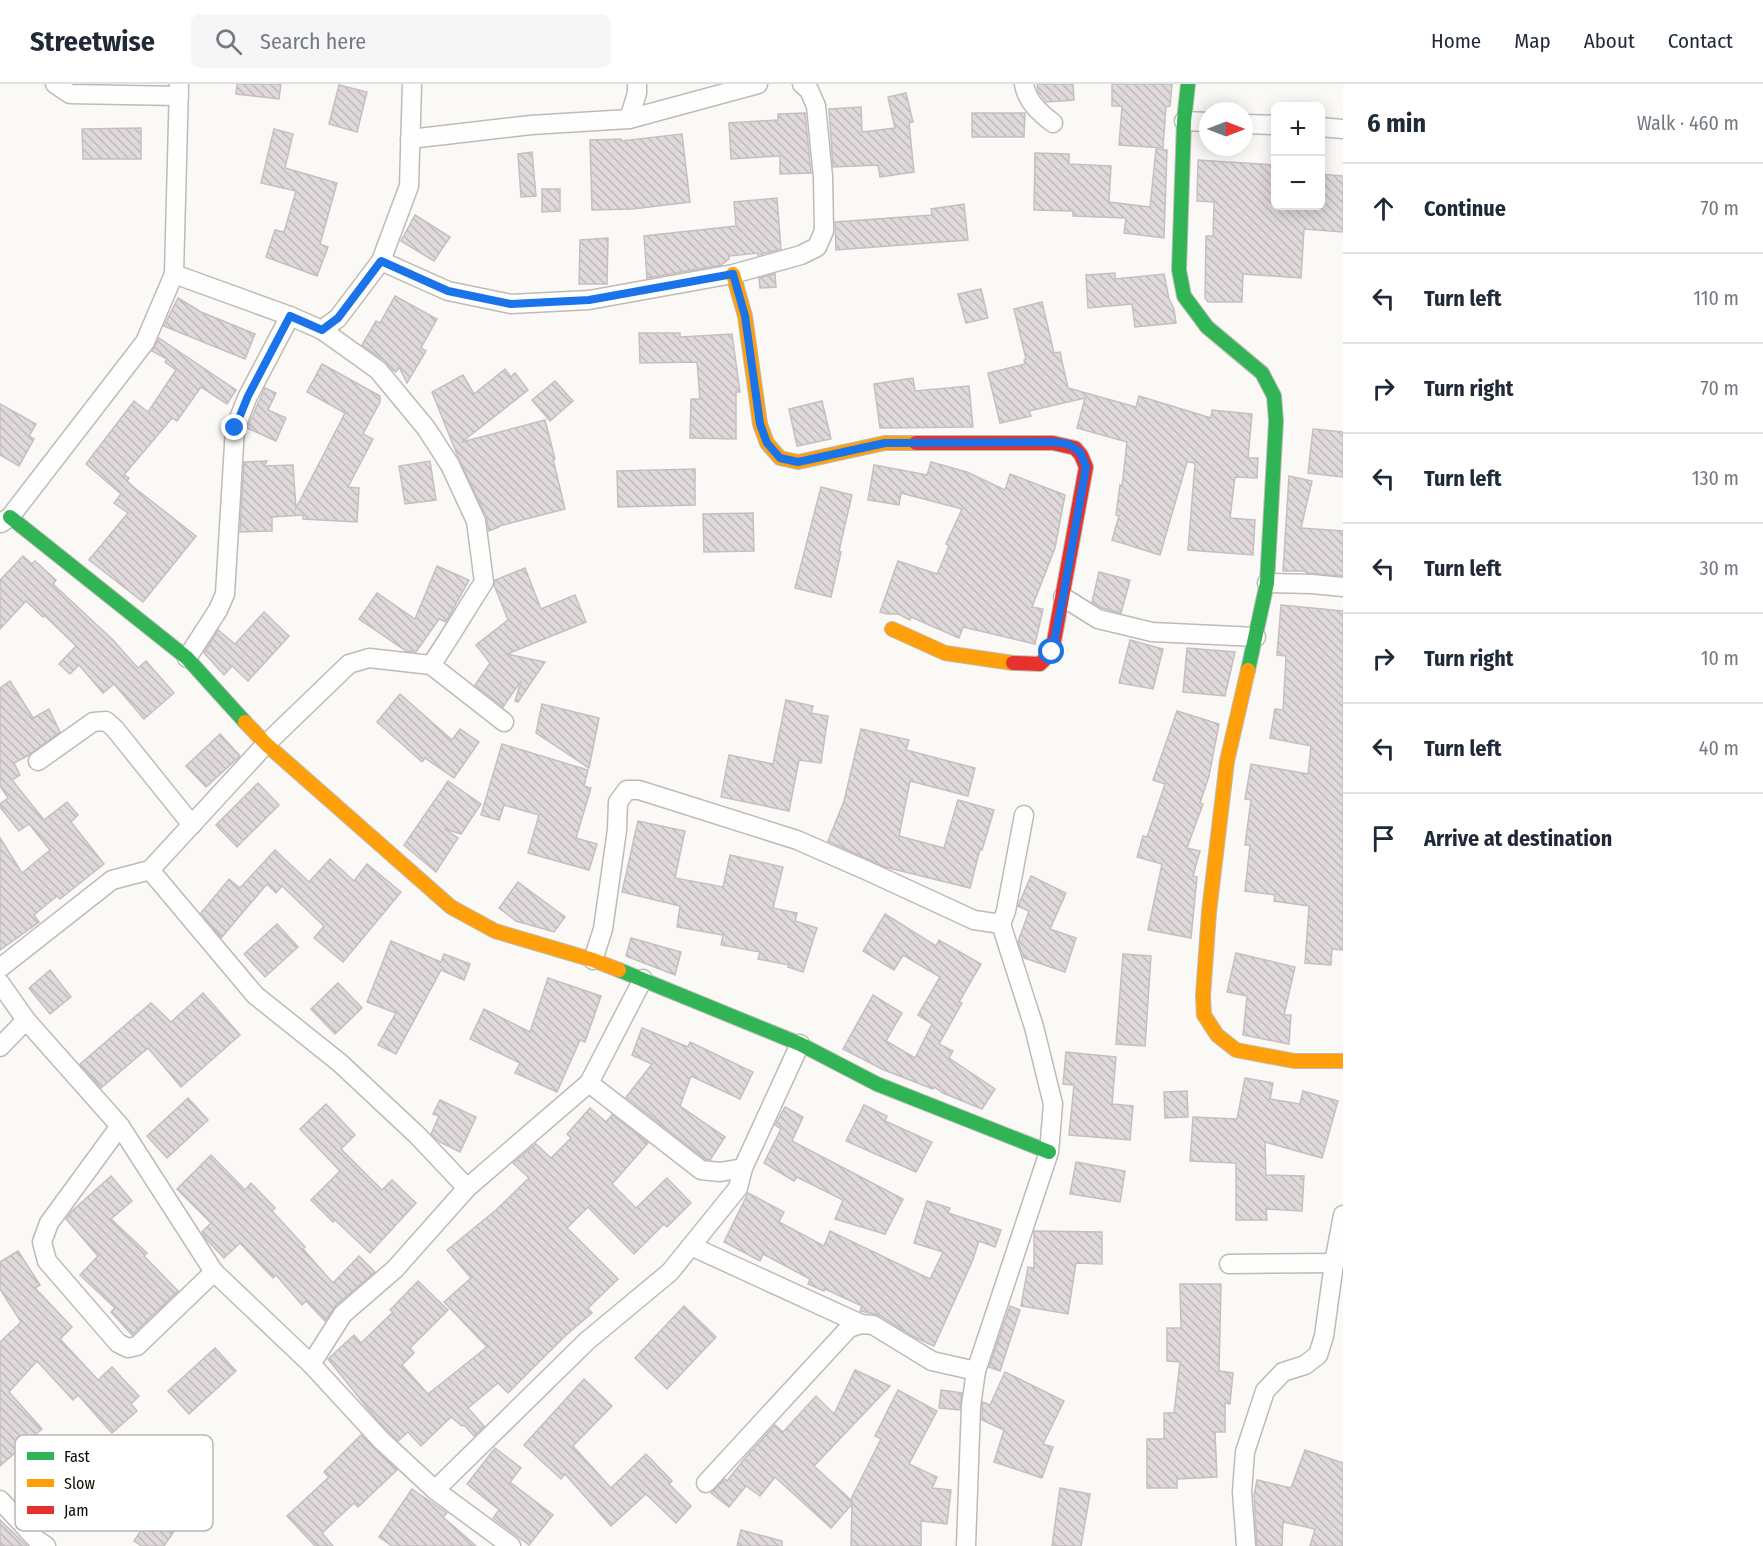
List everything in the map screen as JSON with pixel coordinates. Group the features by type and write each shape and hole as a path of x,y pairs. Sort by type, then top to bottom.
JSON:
{"street":[{"path":"56,84 70,94 179,90 174,274 145,342 5,520 187,658 266,744 451,907 495,931 593,960 644,979 800,1044 877,1084 1049,1152"},
{"path":"322,330 338,318 381,261 409,186 412,84"},
{"path":"629,119 637,93 637,84"},
{"path":"410,139 531,124 629,119 758,84"},
{"path":"381,261 448,291 511,304 589,300 733,274 801,255 818,247 824,231 823,177 816,106 809,90 802,84"},
{"path":"1024,84 1025,92 1038,111 1053,123"},
{"path":"1188,84 1184,121 1179,270 1184,296 1207,327 1262,373 1274,396 1276,422 1267,583 1227,761 1209,912 1203,996 1204,1015 1217,1035 1236,1050 1294,1061 1343,1061"},
{"path":"1184,121 1199,122"},
{"path":"1253,124 1271,125"},
{"path":"1325,127 1343,129"},
{"path":"174,274 322,330 378,370 426,428 450,465 476,521 484,582 431,665"},
{"path":"733,274 745,316 760,424 767,443 780,458 798,462 885,443 1053,442 1068,444 1080,452 1086,467 1063,597 1052,652 1040,664 1023,664 945,653 892,629"},
{"path":"187,658 218,610 225,594 235,428 248,396 290,316"},
{"path":"1267,583 1343,587"},
{"path":"1063,597 1098,619 1152,632 1256,637"},
{"path":"0,968 112,880 150,870 266,744 349,664 369,658 431,665 504,722"},
{"path":"38,761 93,722 106,722 115,729 192,825"},
{"path":"593,960 603,929 618,830 618,802 627,790 639,790 797,840 974,920 1001,924"},
{"path":"966,1546 971,1406 976,1371 1049,1152 1053,1104 1034,1027 1001,924 1006,911 1024,815"},
{"path":"150,870 255,995 340,1063 418,1137 467,1188"},
{"path":"311,1364 343,1314 395,1269 467,1188 589,1083 644,979"},
{"path":"0,983 27,1020 120,1126 214,1272 311,1364 381,1440 435,1490 511,1546"},
{"path":"0,1047 27,1020"},
{"path":"435,1490 587,1341 670,1272 738,1188 743,1168 800,1044"},
{"path":"589,1083 701,1170 720,1172 743,1168"},
{"path":"120,1126 48,1223 42,1242 47,1261 118,1343 128,1348 137,1346 214,1272"},
{"path":"1246,1546 1242,1492 1245,1452 1265,1391 1283,1372 1305,1365 1318,1355 1324,1336 1343,1215"},
{"path":"691,1246 861,1324 873,1325 932,1361 976,1371"},
{"path":"1229,1264 1334,1263"},
{"path":"706,1484 849,1328 861,1324"},
{"path":"0,1500 15,1516"},
{"path":"29,1531 46,1546"}],"building":[{"path":"237,84 281,84 279,99 236,94"},
{"path":"1037,84 1073,84 1074,100 1046,102 1038,91"},
{"path":"1112,84 1172,84 1170,106 1166,107 1163,148 1119,145 1122,106 1112,106"},
{"path":"339,85 367,92 357,132 329,124"},
{"path":"906,93 913,122 909,123 914,172 880,177 878,165 833,167 829,109 861,107 862,132 895,128 888,97"},
{"path":"805,113 811,173 780,174 780,156 731,159 729,123 778,120 778,114"},
{"path":"972,113 1025,113 1024,137 972,137"},
{"path":"141,128 141,159 83,159 82,129"},
{"path":"274,129 293,134 285,168 337,183 320,244 328,247 317,276 266,257 275,230 284,232 296,191 261,183"},
{"path":"682,134 690,202 633,209 592,210 590,140 621,139 621,141"},
{"path":"1156,149 1167,150 1164,238 1124,233 1126,218 1073,216 1073,211 1034,210 1035,153 1069,154 1069,164 1111,166 1109,202 1150,207"},
{"path":"532,152 536,196 521,197 518,154"},
{"path":"1198,160 1271,165 1271,210 1325,210 1325,174 1343,176 1343,232 1304,229 1301,278 1243,274 1242,302 1208,302 1205,298 1206,236 1213,236 1214,202 1197,201"},
{"path":"542,189 560,189 560,211 542,212"},
{"path":"777,198 781,249 758,255 758,253 729,256 729,259 721,265 647,278 644,236 736,226 734,202"},
{"path":"964,204 968,240 836,250 835,222 932,215 931,209"},
{"path":"415,215 450,237 434,261 401,241"},
{"path":"608,238 607,284 579,284 580,240"},
{"path":"1115,273 1115,279 1164,274 1176,323 1135,327 1132,304 1088,308 1086,275"},
{"path":"775,274 776,287 760,288 759,278"},
{"path":"981,289 988,318 966,323 958,294"},
{"path":"395,296 437,319 421,348 426,351 407,383 399,367 396,372 362,345 376,321 380,323"},
{"path":"178,298 201,312 255,334 245,359 164,326"},
{"path":"1042,302 1054,353 1060,352 1068,388 1136,407 1139,396 1211,418 1212,410 1252,414 1248,458 1258,458 1257,478 1235,477 1230,518 1255,520 1253,555 1188,550 1195,463 1187,462 1160,555 1112,540 1119,516 1116,515 1127,442 1077,428 1085,398 1029,411 1031,416 1000,423 988,373 1025,364 1026,359 1014,309"},
{"path":"639,333 680,333 680,337 732,334 740,392 736,392 736,439 690,438 691,399 700,399 697,362 640,363"},
{"path":"159,338 236,390 227,404 201,387 177,421 172,418 124,475 129,478 127,481 136,489 196,536 143,602 89,560 128,513 114,503 121,494 86,464 134,401 148,412 176,370 165,362 167,359 152,351"},
{"path":"322,364 380,396 380,402 363,434 373,439 348,487 359,488 357,522 303,519 303,515 272,517 272,531 240,532 244,462 267,461 264,466 293,465 296,508 345,413 307,392"},
{"path":"505,369 511,377 515,373 528,390 462,442 545,420 565,509 499,526 489,531 486,516 458,457 432,392 463,375 474,394"},
{"path":"913,378 915,391 969,386 973,427 880,428 874,384"},
{"path":"555,381 573,401 550,421 532,400"},
{"path":"265,388 276,393 268,410 286,418 276,441 247,428"},
{"path":"822,401 831,439 797,446 789,409"},
{"path":"0,404 36,424 29,436 34,439 19,466 0,455"},
{"path":"1313,429 1343,432 1343,477 1308,473"},
{"path":"430,461 436,500 405,504 399,466"},
{"path":"931,462 967,472 1005,490 1010,474 1065,495 1055,548 1032,607 1043,609 1035,644 963,627 959,638 911,617 910,620 898,614 880,612 898,561 937,574 949,546 946,544 962,509 901,493 899,505 868,500 874,465 927,475"},
{"path":"695,469 695,505 618,507 617,471"},
{"path":"1289,476 1312,481 1301,528 1343,531 1343,576 1306,573 1306,571 1283,571"},
{"path":"821,487 852,495 831,597 795,588"},
{"path":"753,513 754,551 704,552 703,514"},
{"path":"23,556 32,564 35,561 56,580 53,584 113,640 138,668 146,661 174,693 144,719 114,684 103,693 79,665 70,674 59,664 76,646 26,601 0,629 0,580"},
{"path":"437,566 469,580 446,622 439,619 416,652 406,651 359,619 377,593 415,619"},
{"path":"525,568 541,609 575,595 586,622 507,654 545,662 518,702 515,701 521,681 503,707 475,685 490,663 476,645 508,620 494,585 495,580"},
{"path":"1099,572 1130,580 1121,613 1102,608 1092,602"},
{"path":"1281,605 1343,611 1343,950 1332,949 1331,965 1305,963 1309,906 1274,901 1275,895 1245,891 1250,845 1245,845 1251,800 1245,799 1251,764 1308,774 1311,746 1270,738 1275,709 1283,710 1286,656 1277,655"},
{"path":"264,612 289,636 248,681 232,666 224,675 204,653 218,630 235,644"},
{"path":"1130,640 1163,649 1153,689 1119,683"},
{"path":"1187,648 1235,652 1225,696 1183,692"},
{"path":"10,681 33,718 49,709 60,732 14,763 20,775 12,780 44,820 67,802 78,815 71,822 104,864 60,899 57,896 34,915 39,922 0,950 0,838 22,873 50,850 29,824 19,831 0,807 0,804 8,798 0,786 0,688"},
{"path":"400,694 452,740 460,729 479,742 454,778 425,758 422,762 377,722"},
{"path":"786,700 813,706 811,713 828,716 821,763 799,760 789,811 721,797 729,755 773,764"},
{"path":"542,704 599,718 589,768 536,733"},
{"path":"1177,711 1219,724 1209,776 1200,803 1203,804 1187,848 1200,851 1193,876 1197,877 1191,938 1148,930 1162,864 1137,857 1143,836 1147,837 1165,784 1153,780"},
{"path":"861,729 909,740 906,750 975,768 968,796 910,781 899,836 944,848 958,800 994,810 982,850 980,849 970,888 885,867 828,841 844,801"},
{"path":"220,734 240,756 206,787 186,766"},
{"path":"502,744 588,770 584,786 591,788 576,838 597,844 589,870 528,853 539,815 504,805 499,820 481,815"},
{"path":"448,781 481,804 461,834 445,829 458,838 436,872 404,845"},
{"path":"258,783 279,805 237,847 216,825"},
{"path":"638,821 685,831 675,878 723,887 730,855 783,867 773,908 797,913 795,921 817,928 803,972 788,967 789,965 758,959 760,952 721,945 723,935 677,927 680,906 622,892"},
{"path":"275,850 309,882 330,859 354,881 367,864 401,892 343,962 314,938 324,926 282,886 276,893 267,884 221,938 201,913 229,879 240,888"},
{"path":"1031,876 1066,893 1050,929 1076,938 1065,972 1024,958 1018,942 1029,911 1018,906"},
{"path":"518,882 565,917 554,932 516,921 499,908"},
{"path":"885,914 936,946 939,940 981,964 959,1002 962,1003 939,1044 953,1051 949,1058 995,1089 982,1109 934,1087 933,1089 884,1070 843,1049 873,995 902,1013 886,1041 915,1058 932,1024 918,1015 940,977 903,955 894,970 863,951"},
{"path":"277,924 298,947 265,977 244,954"},
{"path":"631,938 681,952 675,975 626,956"},
{"path":"391,941 441,962 444,954 470,964 464,980 441,970 396,1054 378,1045 396,1013 367,1002"},
{"path":"1236,953 1295,967 1284,1015 1291,1015 1289,1044 1243,1035 1247,996 1227,992"},
{"path":"1123,954 1151,956 1145,1046 1116,1044"},
{"path":"50,970 71,997 50,1014 29,988"},
{"path":"548,978 601,996 585,1042 580,1040 557,1092 515,1073 520,1063 470,1039 484,1009 530,1032"},
{"path":"338,983 362,1008 335,1034 311,1009"},
{"path":"203,993 240,1035 181,1087 148,1048 101,1088 80,1064 151,1003 171,1022"},
{"path":"642,1028 688,1047 690,1042 753,1072 740,1099 691,1076 680,1106 725,1137 710,1160 705,1159 626,1097 652,1064 632,1055"},
{"path":"1066,1052 1116,1057 1112,1104 1133,1106 1130,1140 1069,1135 1074,1085 1063,1084"},
{"path":"1245,1078 1273,1083 1270,1099 1300,1104 1303,1091 1338,1101 1322,1158 1265,1142 1266,1175 1304,1176 1302,1211 1266,1209 1267,1220 1236,1220 1236,1163 1190,1161 1193,1117 1237,1119"},
{"path":"1187,1091 1188,1117 1165,1118 1164,1092"},
{"path":"188,1098 208,1120 167,1158 147,1136"},
{"path":"440,1100 476,1117 460,1152 440,1142 431,1134 439,1116 433,1114"},
{"path":"326,1104 355,1135 341,1149 382,1190 392,1180 416,1203 370,1253 311,1200 340,1171 300,1129"},
{"path":"864,1105 887,1116 885,1121 932,1142 916,1172 846,1141"},
{"path":"785,1107 803,1117 792,1141 903,1199 885,1234 835,1219 843,1200 797,1177 794,1181 764,1163 781,1129 775,1125"},
{"path":"590,1108 606,1122 612,1115 648,1143 612,1184 636,1208 667,1178 691,1203 667,1227 664,1224 634,1254 588,1207 567,1228 618,1279 588,1308 592,1313 564,1337 508,1393 498,1383 468,1408 484,1426 474,1436 464,1425 462,1426 451,1417 421,1446 408,1432 398,1441 377,1420 328,1359 354,1335 361,1343 393,1312 390,1310 418,1281 448,1310 410,1348 414,1353 402,1365 428,1394 487,1347 444,1302 471,1278 447,1250 496,1210 529,1178 513,1163 536,1144 551,1158 571,1138 567,1134"},
{"path":"211,1155 245,1190 251,1183 275,1208 272,1211 305,1247 303,1249 333,1283 359,1256 375,1272 336,1305 325,1321 306,1301 302,1305 276,1275 273,1278 240,1243 224,1258 202,1232 211,1223 177,1189"},
{"path":"1076,1162 1125,1171 1120,1202 1070,1194"},
{"path":"111,1176 132,1201 111,1219 147,1253 144,1256 178,1291 132,1335 111,1312 115,1308 80,1275 98,1256 66,1219"},
{"path":"748,1193 784,1212 779,1222 824,1246 830,1231 930,1279 943,1252 914,1243 927,1201 950,1208 948,1213 1001,1230 995,1247 979,1241 972,1262 934,1346 914,1337 879,1315 860,1311 862,1306 808,1284 810,1279 763,1254 760,1261 724,1242"},
{"path":"1034,1231 1102,1232 1102,1264 1076,1263 1068,1314 1021,1306 1028,1267 1034,1268"},
{"path":"18,1251 40,1285 35,1288 72,1327 60,1339 98,1380 112,1367 139,1396 131,1404 137,1411 112,1433 78,1395 73,1400 37,1361 9,1392 42,1429 35,1435 15,1435 15,1453 0,1466 0,1342 21,1322 0,1289 0,1262"},
{"path":"1180,1284 1221,1284 1219,1371 1233,1373 1230,1404 1225,1403 1225,1432 1215,1432 1217,1477 1177,1479 1177,1488 1147,1488 1147,1439 1164,1439 1164,1413 1174,1413 1180,1362 1167,1361 1167,1328 1181,1328"},
{"path":"684,1306 716,1337 667,1389 635,1358"},
{"path":"1010,1306 1020,1310 1000,1371 989,1367"},
{"path":"215,1348 236,1371 189,1414 168,1391"},
{"path":"855,1370 890,1386 814,1466 852,1501 881,1439 875,1436 898,1390 937,1411 909,1464 937,1477 932,1488 951,1490 947,1524 921,1521 921,1546 851,1546 852,1504 831,1528 775,1477 760,1496 746,1486 729,1507 711,1493 725,1479 727,1481 775,1425 783,1432 816,1396 834,1414"},
{"path":"1005,1372 1064,1401 1043,1444 1053,1447 1042,1478 994,1462 1004,1430 982,1420 982,1407 983,1402 990,1405"},
{"path":"584,1379 612,1406 573,1446 611,1488 646,1454 672,1481 669,1484 691,1506 676,1523 646,1494 611,1526 565,1474 561,1479 524,1445"},
{"path":"941,1390 962,1393 960,1410 939,1408"},
{"path":"361,1435 397,1470 358,1507 354,1503 322,1533 333,1546 315,1546 287,1516 329,1477 324,1472"},
{"path":"495,1448 521,1468 510,1482 553,1515 529,1545 493,1518 499,1510 467,1484"},
{"path":"1305,1450 1343,1463 1343,1546 1310,1546 1315,1529 1283,1522 1282,1546 1257,1546 1254,1495 1257,1480 1291,1488"},
{"path":"1060,1488 1090,1494 1081,1546 1052,1546"},
{"path":"412,1489 447,1513 443,1517 476,1546 392,1546 379,1537"},
{"path":"0,1520 27,1546 0,1546"},
{"path":"741,1530 782,1541 782,1546 737,1546"},
{"path":"141,1531 174,1531 164,1546 142,1546 134,1541"}],"traffic: fast":[{"path":"1188,84 1184,121 1179,270 1184,296 1207,327 1262,373 1274,396 1276,421 1267,583 1248,670"},
{"path":"10,517 187,658 245,722"},
{"path":"619,970 800,1044 877,1084 1049,1152"}],"traffic: slow":[{"path":"733,274 745,316 760,424 767,443 780,458 798,462 885,443 916,443"},
{"path":"892,629 945,653 1013,663"},
{"path":"1248,670 1227,761 1209,912 1203,996 1204,1015 1217,1035 1236,1050 1294,1061 1343,1061"},
{"path":"245,722 266,744 451,907 495,931 619,970"}],"traffic: jam":[{"path":"916,443 1053,443 1075,448 1081,455 1086,467 1052,652 1040,664 1013,663"}],"route":[{"path":"235,428 248,396 290,316 322,330 338,318 381,261 448,291 511,304 589,300 733,274 745,316 760,424 767,443 780,458 798,462 885,443 1053,442 1068,444 1080,452 1086,467 1052,652"}]}
